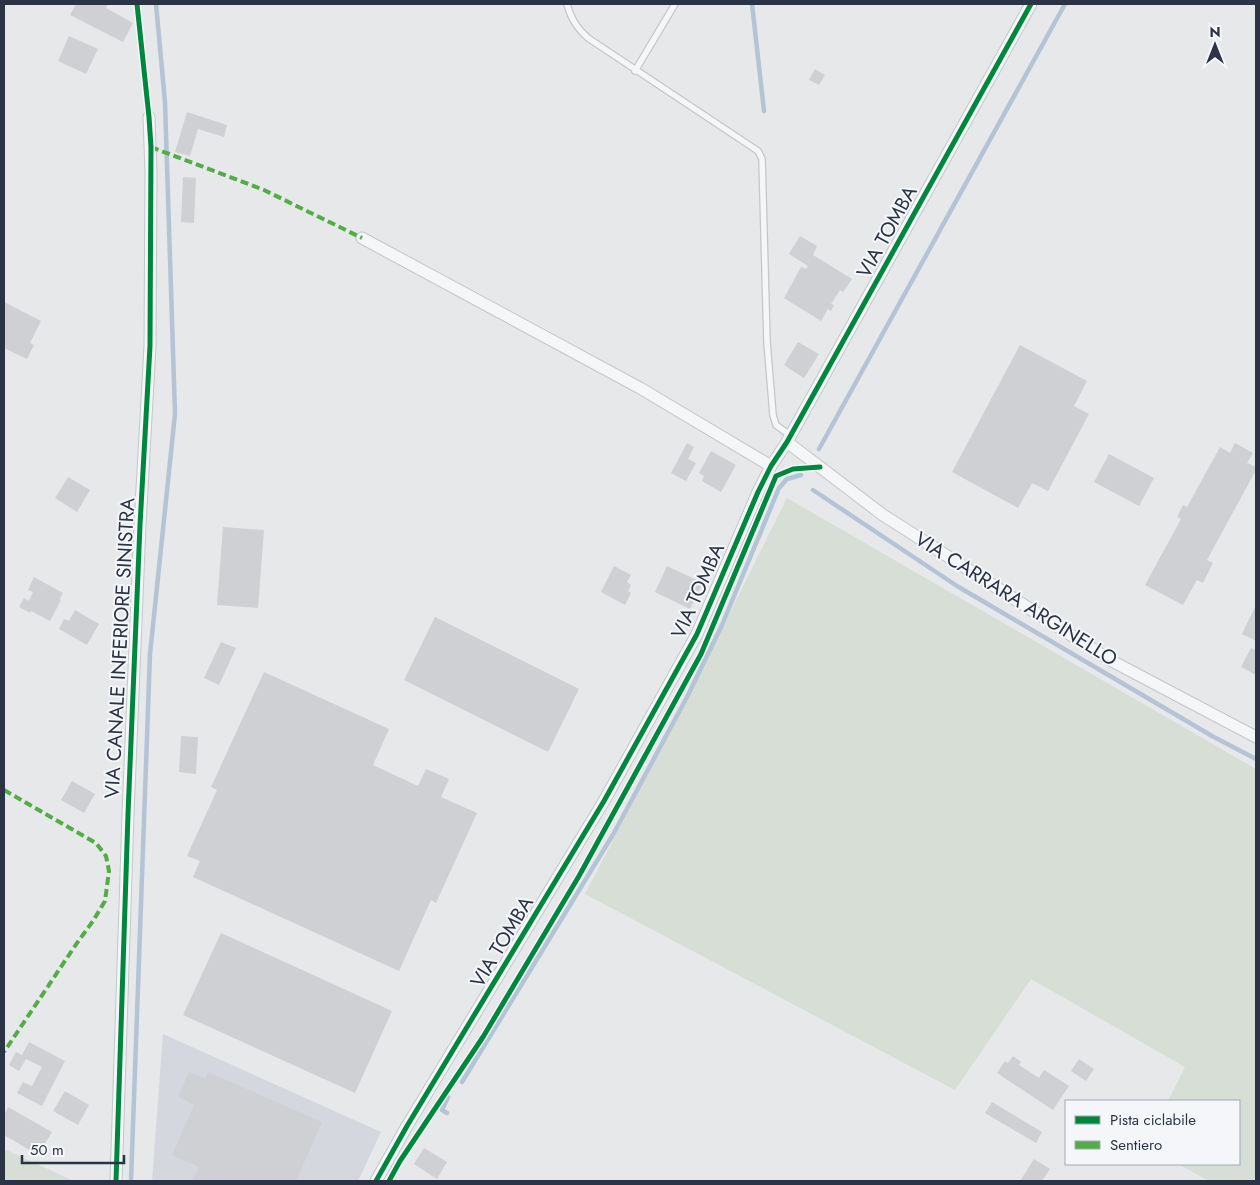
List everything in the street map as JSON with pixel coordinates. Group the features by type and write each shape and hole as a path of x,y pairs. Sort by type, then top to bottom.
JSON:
{"street":[{"name":"VIA TOMBA","path":"376,1181 407,1126 604,802 697,634 771,466 789,439 1031,4"},
{"name":"VIA CANALE INFERIORE SINISTRA","path":"116,1181 133,684 150,346 151,172 149,117"},
{"path":"362,238 640,388 771,466"},
{"name":"VIA CARRARA ARGINELLO","path":"789,439 882,515 1110,660 1256,737"}],"lane":[{"path":"567,4 570,17 588,38 758,151 762,159 767,342 772,415 776,425 789,439"},
{"path":"636,71 675,4"}],"shaded area":[{"path":"787,498 1256,769 1256,1181 1209,1181 1180,1165 1240,1165 1240,1100 1168,1100 1185,1067 1031,979 955,1090 585,894 688,697"},
{"path":"163,1034 381,1132 358,1181 152,1181"},
{"path":"4,1149 74,1181 4,1181"}],"building":[{"path":"76,4 108,4 106,8 133,23 123,42 70,15"},
{"path":"69,36 98,49 86,74 58,61"},
{"path":"815,69 825,75 819,85 809,80"},
{"path":"187,112 227,125 224,137 198,129 190,156 175,152"},
{"path":"183,177 196,178 194,223 181,222"},
{"path":"800,236 817,246 813,255 852,279 843,292 840,290 831,304 834,305 831,311 828,309 821,321 784,298 801,267 806,269 808,266 789,254"},
{"path":"4,302 41,321 30,343 34,345 27,359 4,348"},
{"path":"798,342 819,354 804,378 784,365"},
{"path":"1020,345 1087,381 1074,406 1089,414 1048,491 1032,483 1018,508 952,472"},
{"path":"687,443 694,447 688,459 696,463 686,481 671,473"},
{"path":"1235,443 1253,453 1247,463 1256,467 1256,470 1207,560 1213,563 1203,583 1197,580 1183,605 1145,585 1181,519 1177,517 1183,505 1187,507 1220,447 1230,453"},
{"path":"711,451 736,465 721,492 702,481 704,476 699,473"},
{"path":"1109,454 1154,478 1139,506 1094,482"},
{"path":"68,477 90,490 77,512 55,498"},
{"path":"223,527 264,530 258,608 217,605"},
{"path":"614,566 631,575 627,582 631,585 628,591 631,593 625,605 601,592"},
{"path":"667,566 703,583 690,609 655,592"},
{"path":"34,577 63,593 50,621 19,607 24,598 29,601 33,592 28,590"},
{"path":"1256,605 1256,641 1242,634"},
{"path":"75,610 99,624 87,645 59,629 64,619 69,621"},
{"path":"435,617 579,689 548,752 404,680"},
{"path":"221,642 236,648 219,685 204,678"},
{"path":"1251,648 1256,650 1256,675 1241,667"},
{"path":"264,672 389,729 373,765 418,786 426,769 449,779 441,797 477,813 436,903 431,900 399,971 193,877 200,861 187,856 217,790 211,787"},
{"path":"181,736 198,737 196,774 179,772"},
{"path":"72,781 95,794 84,813 61,800"},
{"path":"221,933 392,1011 355,1093 183,1015"},
{"path":"29,1042 65,1061 42,1106 17,1093 23,1082 32,1086 42,1067 26,1059 19,1071 9,1065 16,1052 22,1055"},
{"path":"1013,1056 1021,1062 1019,1065 1039,1078 1044,1070 1069,1086 1053,1110 997,1073 1005,1061 1008,1063"},
{"path":"1079,1059 1094,1069 1086,1081 1071,1071"},
{"path":"189,1072 205,1079 208,1072 322,1122 296,1181 192,1181 199,1167 172,1155 194,1105 178,1097"},
{"path":"65,1091 89,1105 78,1125 53,1111"},
{"path":"992,1102 1042,1132 1036,1143 985,1113"},
{"path":"8,1107 52,1132 38,1155 4,1135 4,1115"},
{"path":"424,1148 447,1162 437,1179 414,1164"},
{"path":"1034,1159 1050,1169 1042,1181 1020,1181"}],"waterway":[{"path":"131,1181 150,654 175,414 165,102 156,4"},
{"path":"752,4 764,111"},
{"path":"819,449 1065,4"},
{"path":"462,1082 614,833 687,697 722,625 779,488 787,479 801,475"},
{"path":"813,490 957,586 1212,736 1256,759"},
{"path":"447,1113 442,1110 448,1097"}],"marked path":[{"path":"151,147 264,190 362,238"},
{"path":"4,790 96,843 106,856 109,871 105,901 4,1052"}],"cycle path":[{"path":"116,1181 128,814 140,525 150,346 151,147 137,4"},
{"path":"376,1181 407,1126 604,801 697,634 771,466 787,442 1031,4"},
{"path":"389,1181 400,1161 483,1037 579,876 701,654 776,476 793,469 820,467"}]}
